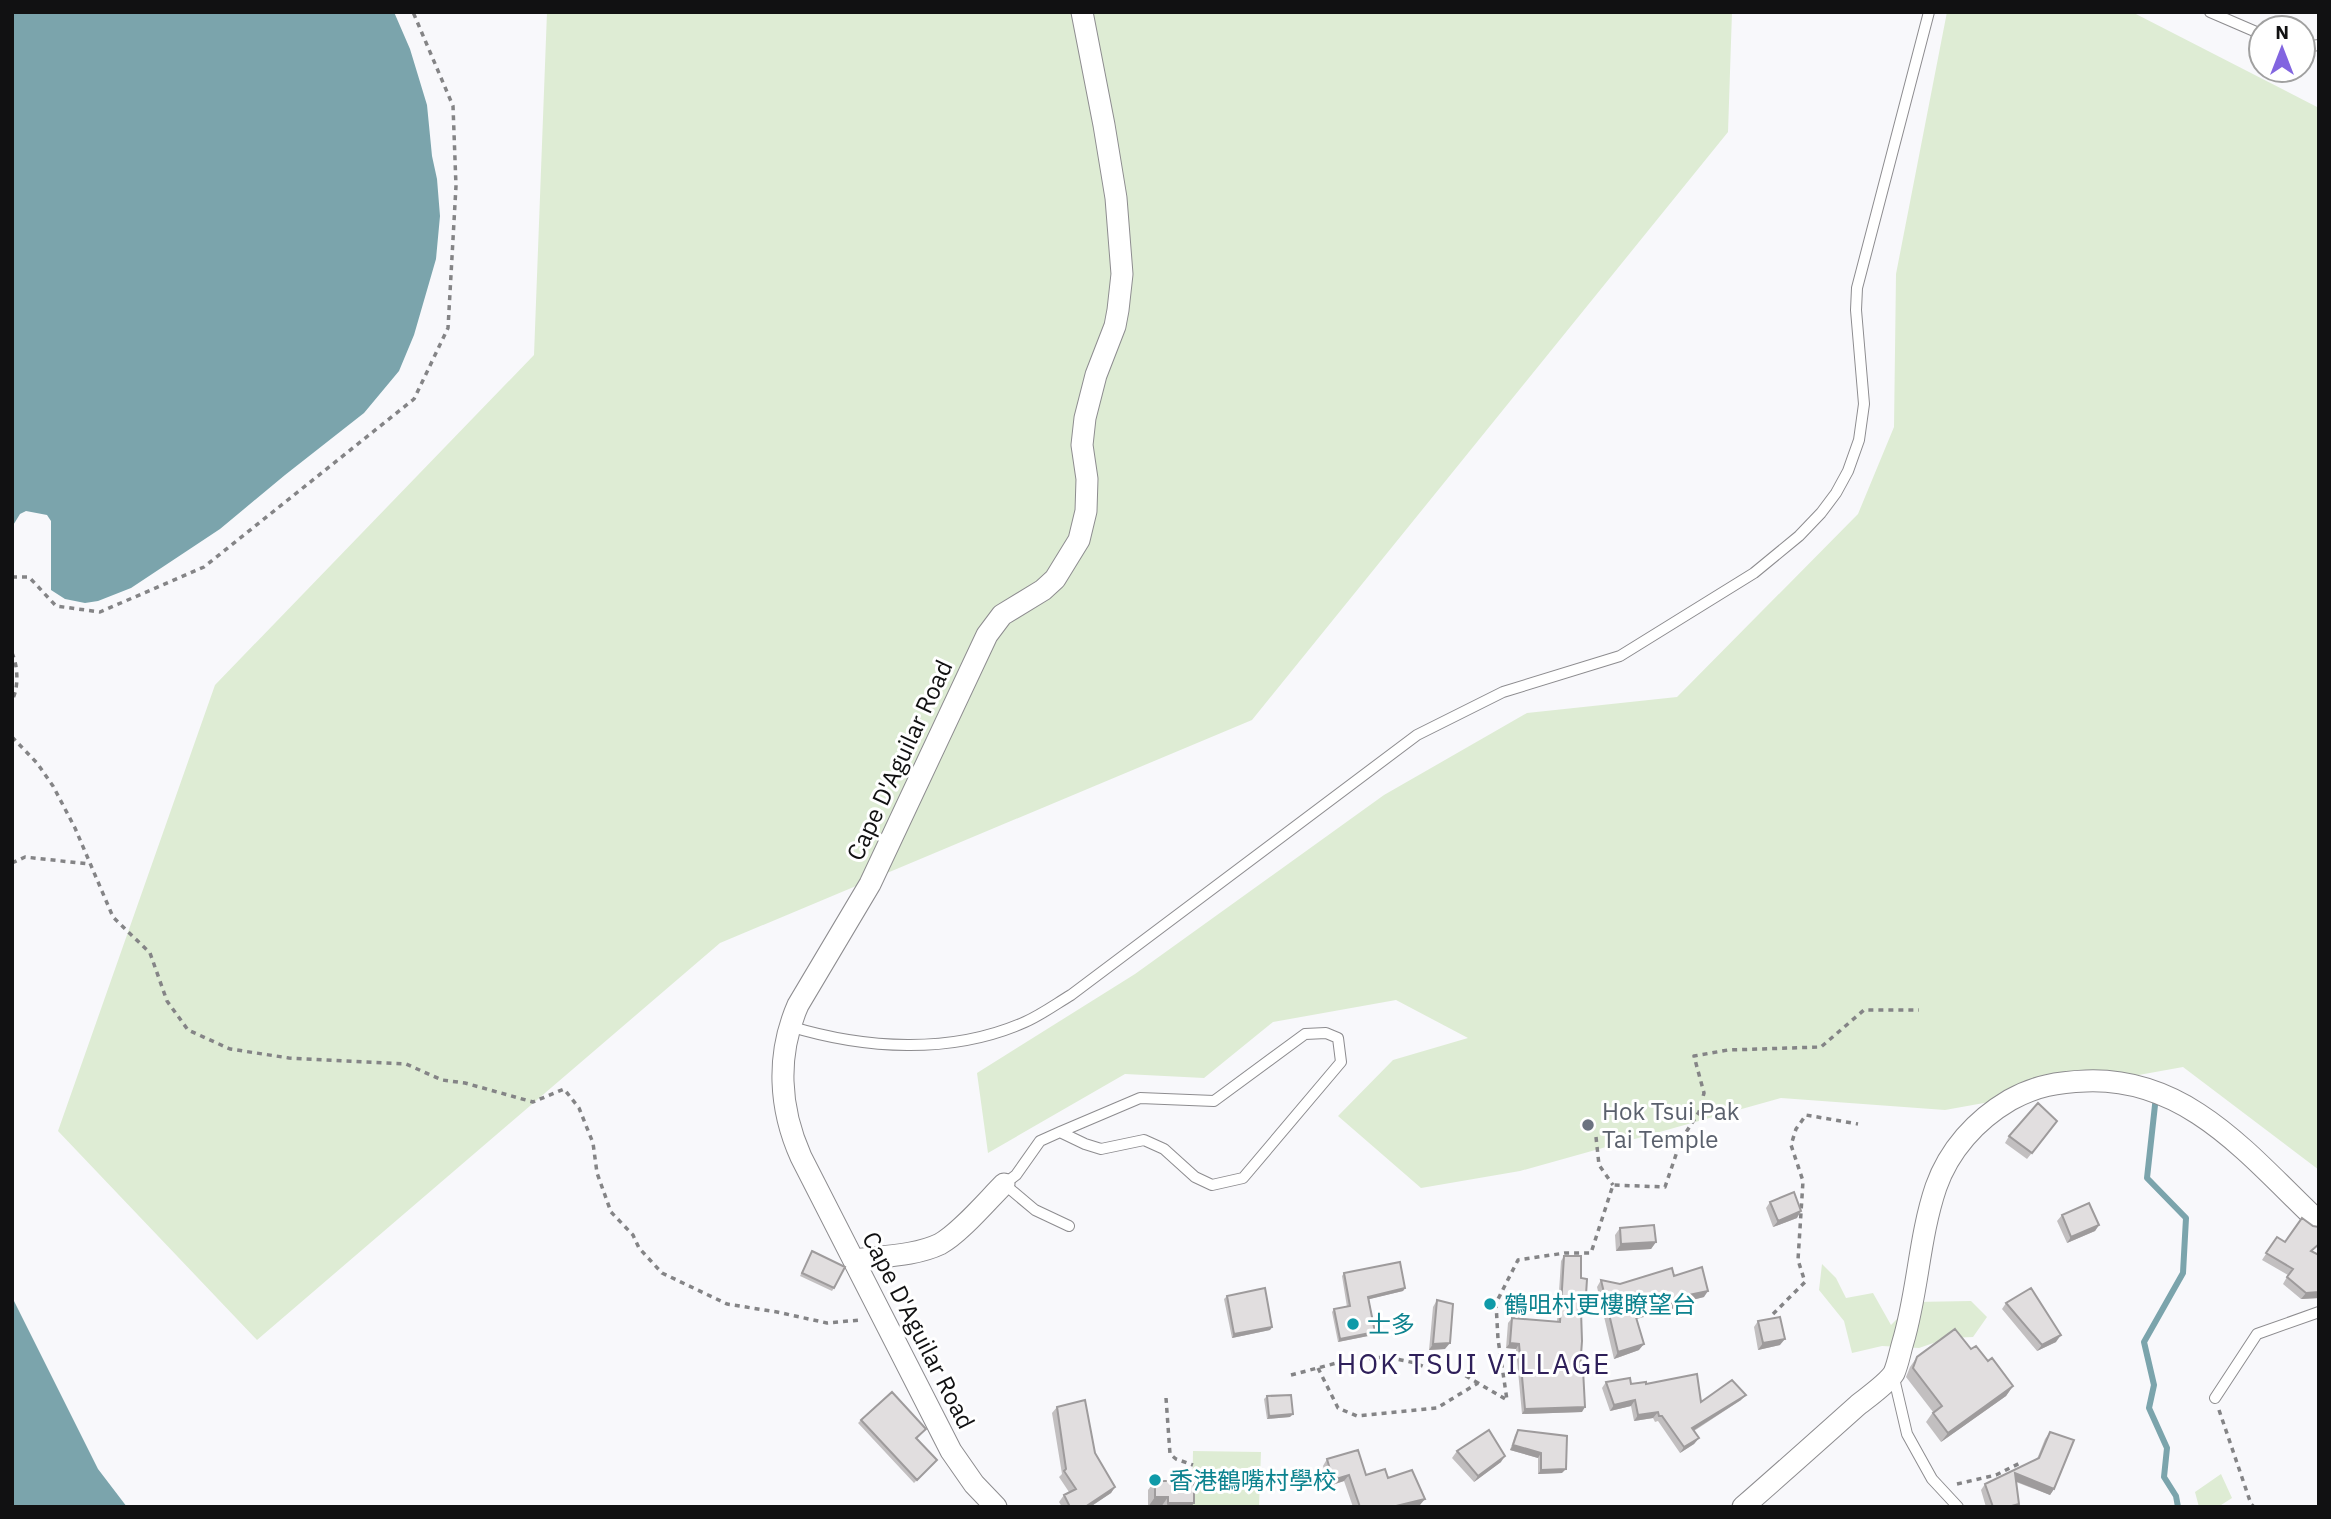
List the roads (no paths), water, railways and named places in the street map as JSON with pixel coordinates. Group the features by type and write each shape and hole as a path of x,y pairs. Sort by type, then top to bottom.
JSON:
{"street":[{"name":"Cape D'Aguilar Road","path":"996,1507 974,1483 951,1451 801,1157 787,1119 783,1076 789,1026 798,1005 870,884 987,635 1002,615 1043,590 1055,579 1079,540 1086,511 1087,479 1082,445 1086,418 1096,375 1115,326 1122,274 1116,198 1082,12"},
{"path":"1743,1507 1893,1374 1912,1311 1930,1207 1943,1170 1952,1154 1976,1126 2002,1105 2033,1089 2048,1084 2093,1081 2127,1083 2157,1091 2196,1112 2252,1155 2319,1222"},
{"path":"854,1260 915,1251 940,1243 952,1235 1004,1184"}],"lane":[{"path":"789,1026 822,1036 871,1044 936,1045 992,1035 1027,1022 1071,995 1417,735 1503,692 1620,656 1754,573 1799,536 1836,493 1848,471 1859,440 1864,404 1856,310 1859,276 1929,12"},
{"path":"2210,12 2247,28"},
{"path":"1060,1132 1101,1149 1144,1140 1164,1149 1195,1177 1212,1185 1243,1178 1341,1062 1338,1038 1326,1033 1306,1034 1214,1101 1140,1098 1060,1132 1040,1142 1016,1175 1004,1184 1035,1210 1069,1226"},
{"path":"2215,1398 2258,1334 2319,1312"},
{"path":"1893,1374 1907,1434 1932,1479 1958,1507"}],"water":[{"path":"12,12 394,12 410,49 427,105 437,179 440,216 436,259 414,335 399,371 364,413 220,529 131,588 98,601 85,603 65,599 51,590 51,521 47,515 26,511 20,514 12,527"},
{"path":"12,1297 98,1469 127,1507 12,1507"}],"waterway":[{"path":"2156,1096 2147,1178 2186,1218 2183,1273 2144,1342 2154,1385 2149,1408 2167,1448 2164,1477 2176,1496 2178,1507"}],"place":[{"name":"Hok Tsui Pak Tai Temple","path":"1588,1125"},
{"name":"鶴咀村更樓瞭望台","path":"1490,1304"},
{"name":"士多","path":"1353,1324"},
{"name":"香港鶴嘴村學校","path":"1155,1480"}],"district":[{"name":"HOK TSUI VILLAGE","path":"1474,1363"}]}
